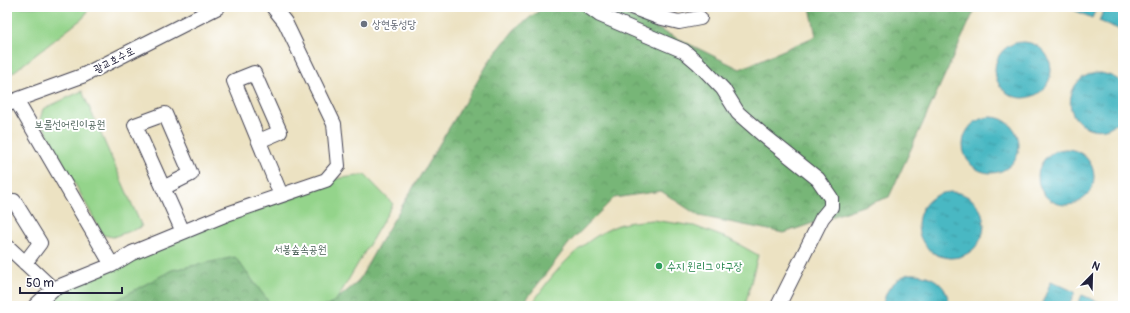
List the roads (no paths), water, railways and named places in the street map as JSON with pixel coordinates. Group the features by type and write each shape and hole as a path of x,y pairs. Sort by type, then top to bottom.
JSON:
{"street":[{"name":"광교호수로","path":"11,102 82,76 218,7"},
{"path":"35,306 53,289 112,265 132,253 227,214 326,180 338,166 334,124 285,22 273,7"},
{"path":"589,7 600,15 684,51 724,89 738,113 818,179 830,198 831,207 822,218 778,306"},
{"path":"631,7 658,17 679,22 700,18"},
{"path":"11,102 112,265"},
{"path":"163,188 191,174 165,114 135,125 163,188 183,232"},
{"path":"259,141 281,196"},
{"path":"7,204 14,201 40,243 25,263"},
{"path":"7,246 53,289"}],"water":[{"path":"1067,7 1097,7 1092,18"},
{"path":"1105,7 1123,7 1123,31 1099,21"},
{"path":"1017,42 1029,42 1039,46 1047,54 1051,64 1051,76 1047,86 1039,94 1029,98 1017,98 1007,94 999,86 995,76 995,64 999,54 1007,46"},
{"path":"1101,73 1114,77 1122,84 1123,116 1109,128 1096,130 1083,125 1078,121 1074,116 1070,103 1072,92 1078,82 1086,76"},
{"path":"985,117 997,117 1007,121 1015,129 1019,139 1019,151 1015,161 1007,169 997,173 985,173 975,169 967,161 963,151 963,139 967,129 975,121"},
{"path":"1060,149 1072,149 1082,153 1090,161 1094,171 1094,183 1090,193 1082,201 1072,205 1060,205 1050,201 1042,193 1038,183 1038,171 1042,161 1050,153"},
{"path":"951,192 964,195 974,202 981,212 984,225 981,238 974,248 964,255 951,258 938,255 928,248 921,238 918,225 921,212 928,202 938,195"},
{"path":"908,274 923,275 936,281 945,291 949,306 883,306 888,290 891,286"},
{"path":"1051,281 1075,292 1069,306 1041,306"},
{"path":"1082,295 1106,305 1106,306 1077,306"}],"place":[{"name":"상현동성당","path":"364,24"},
{"name":"수지 윈리그 야구장","path":"659,266"}],"park label":[{"name":"보물선어린이공원","path":"70,124"},
{"name":"서봉숲속공원","path":"300,249"}]}
